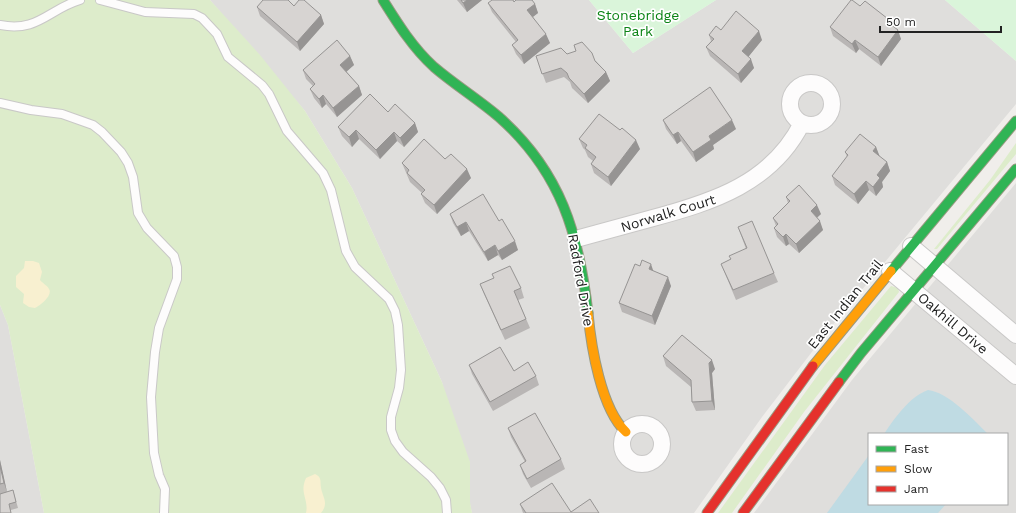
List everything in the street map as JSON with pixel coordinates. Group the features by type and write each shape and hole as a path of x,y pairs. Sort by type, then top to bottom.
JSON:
{"main road":[{"name":"Radford Drive","path":"383,0 415,46 429,62 502,120 535,157 559,196 576,239 595,358 611,413 619,427 626,432"},
{"name":"East Indian Trail","path":"707,513 800,383 890,271 1016,121"},
{"path":"743,513 835,387 1016,169"}],"street":[{"name":"Norwalk Court","path":"576,239 695,207 738,189 760,173 784,152 802,123"},
{"path":"911,246 1016,335"},
{"name":"Oakhill Drive","path":"890,271 1016,376"}],"lane":[{"path":"0,25 14,28 29,25 44,19 68,4 80,0"},
{"path":"100,0 145,12 194,14 202,18 217,34 228,57 262,85 269,94 287,131 323,173 331,190 346,251 355,267 389,300 395,311 398,325 401,370 399,388 391,417 391,430 394,441 403,452 431,477 440,488 446,500 447,513"},
{"path":"0,103 32,110 62,114 93,125 102,132 121,152 128,163 133,177 138,214 147,228 174,256 177,267 177,279 160,328 155,352 151,397 154,453 164,489 164,513"}],"shaded area":[{"path":"210,0 589,0 633,53 716,0 945,0 1016,61 1016,104 831,327 762,417 694,513 472,513 442,382 352,188 305,111"},
{"path":"1016,183 1016,513 754,513 852,380"},
{"path":"0,305 8,325 44,513 0,513"}],"green space":[{"path":"0,0 210,0 260,55 305,111 352,188 442,382 470,462 470,502 472,513 44,513 8,325 0,305"},
{"name":"Stonebridge Park","path":"589,0 716,0 633,53"},
{"path":"945,0 1016,0 1016,61"},
{"path":"1016,143 1016,154 937,249 934,249 990,180"},
{"path":"891,286 898,288 899,292 804,412 732,513 718,513 825,365"}],"sand":[{"path":"25,261 39,263 42,272 40,280 50,291 46,300 35,308 29,307 23,303 24,294 16,287 16,276 24,268"},
{"path":"315,474 319,476 325,506 321,513 306,513 307,508 303,488 304,483 306,478"}],"water":[{"path":"928,390 944,396 968,414 987,433 885,433 898,415 921,393"},
{"path":"868,456 868,505 945,505 938,513 827,513"}],"building":[{"path":"263,0 288,0 294,6 299,0 304,0 321,15 297,42 257,7"},
{"path":"492,0 513,0 514,2 516,0 532,0 535,4 527,10 546,34 521,55 512,45 518,40 488,3"},
{"path":"851,0 860,6 865,1 892,22 890,24 898,30 878,57 855,40 852,44 830,27"},
{"path":"736,11 759,31 742,51 751,59 738,74 706,47 714,39 709,35 716,26 721,30"},
{"path":"337,40 350,56 340,65 359,86 333,108 323,95 319,99 310,89 315,84 303,70"},
{"path":"582,42 592,53 595,61 606,72 584,94 561,68 542,74 536,56 561,48 567,54 576,51 574,45"},
{"path":"710,87 732,120 709,136 711,140 693,152 678,132 673,135 663,120"},
{"path":"370,94 388,112 395,104 415,123 400,138 394,132 376,150 356,130 349,137 338,127"},
{"path":"599,114 620,130 622,128 636,140 608,177 591,164 596,157 585,148 587,145 579,139"},
{"path":"860,134 876,147 873,151 887,162 877,175 880,178 873,187 866,181 854,194 832,176 848,155 845,152"},
{"path":"424,139 445,159 451,154 467,169 434,205 421,194 425,190 407,173 409,170 402,163"},
{"path":"799,185 817,205 811,211 820,221 796,244 786,234 783,237 774,228 778,224 773,218 790,201 786,197"},
{"path":"483,194 499,221 502,219 515,241 498,251 495,245 484,252 466,222 457,227 450,214"},
{"path":"752,221 774,273 733,290 721,264 731,259 729,256 747,248 738,227"},
{"path":"642,260 651,264 649,269 668,277 652,316 619,303 635,264 640,266"},
{"path":"510,266 521,288 514,291 526,319 501,330 480,284 494,278 492,274"},
{"path":"682,335 712,360 709,363 712,401 692,402 691,380 663,356"},
{"path":"500,347 514,371 528,362 536,376 490,402 469,365"},
{"path":"535,413 561,459 527,479 520,465 526,461 508,428"},
{"path":"0,466 4,483 0,484"},
{"path":"552,483 571,512 590,499 599,513 526,513 520,504"},
{"path":"13,490 16,502 9,504 11,513 0,513 0,494"}],"traffic: fast":[{"path":"383,0 406,35 426,60 499,117 520,138 538,160 552,182 572,231 579,257 588,313"},
{"path":"891,271 1016,121"},
{"path":"839,382 861,353 1016,169"}],"traffic: slow":[{"path":"813,366 891,271"},
{"path":"588,313 595,359 604,393 617,422 626,432"}],"traffic: jam":[{"path":"707,513 813,366"},
{"path":"743,513 839,382"}]}
